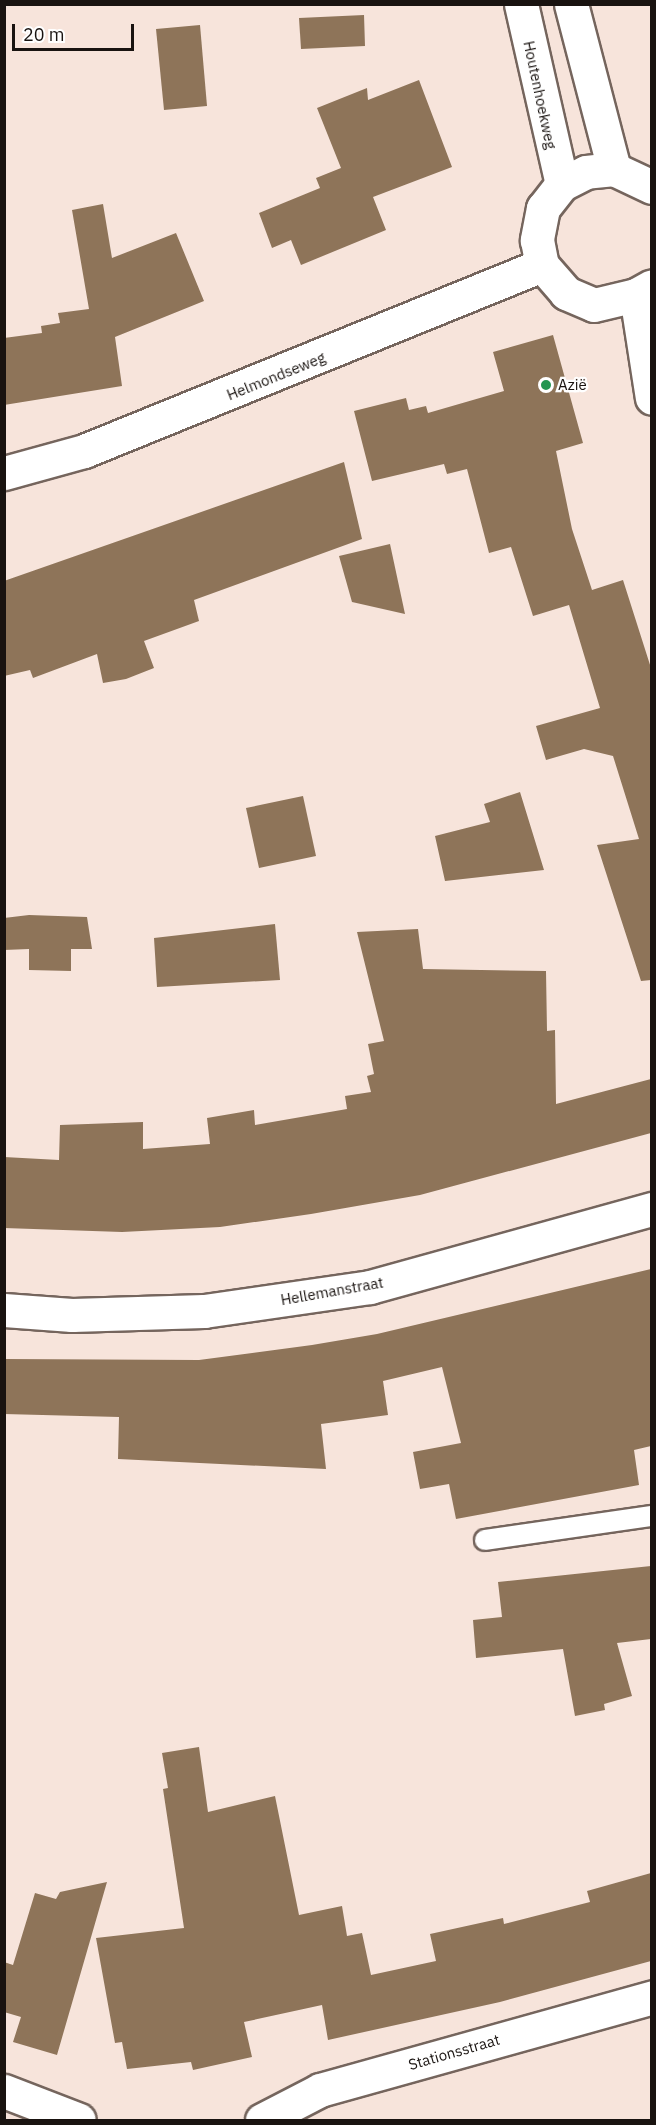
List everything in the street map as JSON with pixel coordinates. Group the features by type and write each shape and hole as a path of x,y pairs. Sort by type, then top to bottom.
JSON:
{"street":[{"name":"Houtenhoekweg","path":"521,4 562,184"},
{"path":"571,4 614,169"},
{"path":"651,187 614,169 586,172 562,184 543,208 537,240 542,265 566,293 594,304 644,291 651,398"},
{"name":"Helmondseweg","path":"4,473 84,452 542,265"},
{"name":"Hellemanstraat","path":"4,1310 72,1315 204,1311 370,1287 651,1209"},
{"name":"Stationsstraat","path":"262,2121 320,2090 651,1997"},
{"path":"4,2091 67,2112 79,2121"}],"lane":[{"path":"485,1540 651,1516"}],"building":[{"path":"364,15 365,46 301,49 299,18"},
{"path":"200,25 207,106 164,110 156,29"},
{"path":"419,80 452,167 373,197 386,230 301,265 291,240 272,248 259,213 320,188 316,178 341,168 317,108 367,88 368,100"},
{"path":"103,204 112,258 176,233 204,301 115,337 122,386 4,405 4,338 42,333 41,326 60,323 58,313 89,309 72,210"},
{"path":"553,335 583,443 556,451 572,529 592,590 623,580 651,668 651,980 641,981 597,845 639,839 613,756 584,749 546,760 536,726 600,708 569,605 533,616 511,547 489,553 467,469 447,474 444,464 372,481 354,411 406,398 409,410 426,406 428,413 504,391 493,352"},
{"path":"344,462 362,539 194,600 199,621 144,641 154,668 126,679 103,683 97,654 33,678 30,670 4,676 4,581"},
{"path":"390,544 405,614 352,602 339,556"},
{"path":"520,792 544,870 445,881 435,836 490,822 484,804"},
{"path":"303,796 316,856 259,868 246,808"},
{"path":"29,915 87,917 92,949 71,949 71,971 29,970 29,949 4,950 4,918"},
{"path":"275,924 280,980 157,987 154,938"},
{"path":"418,929 423,969 546,971 547,1031 555,1030 556,1104 651,1079 651,1133 420,1195 311,1214 220,1227 122,1232 4,1228 4,1157 59,1160 60,1125 143,1122 143,1149 210,1144 207,1118 254,1110 255,1125 347,1109 345,1096 371,1092 367,1076 374,1074 368,1044 384,1041 357,932"},
{"path":"651,1269 651,1446 634,1450 639,1485 456,1519 449,1484 420,1489 413,1452 461,1443 442,1367 383,1381 388,1415 321,1424 326,1469 118,1459 119,1417 4,1414 4,1359 199,1360 312,1345 377,1334"},
{"path":"651,1566 651,1639 617,1643 632,1696 604,1704 605,1710 575,1716 563,1649 476,1658 473,1620 502,1617 498,1582"},
{"path":"199,1747 208,1812 275,1796 299,1915 342,1906 347,1936 362,1933 371,1975 436,1961 430,1934 503,1918 504,1924 590,1902 587,1891 651,1873 651,1961 500,2002 328,2040 322,2005 244,2022 252,2057 193,2070 191,2062 127,2069 122,2042 115,2043 96,1938 184,1928 163,1789 168,1788 162,1753"},
{"path":"107,1882 57,2055 13,2042 21,2017 4,2012 4,1962 13,1965 35,1893 56,1899 60,1892"}],"place":[{"name":"Azië","path":"546,385"}]}
